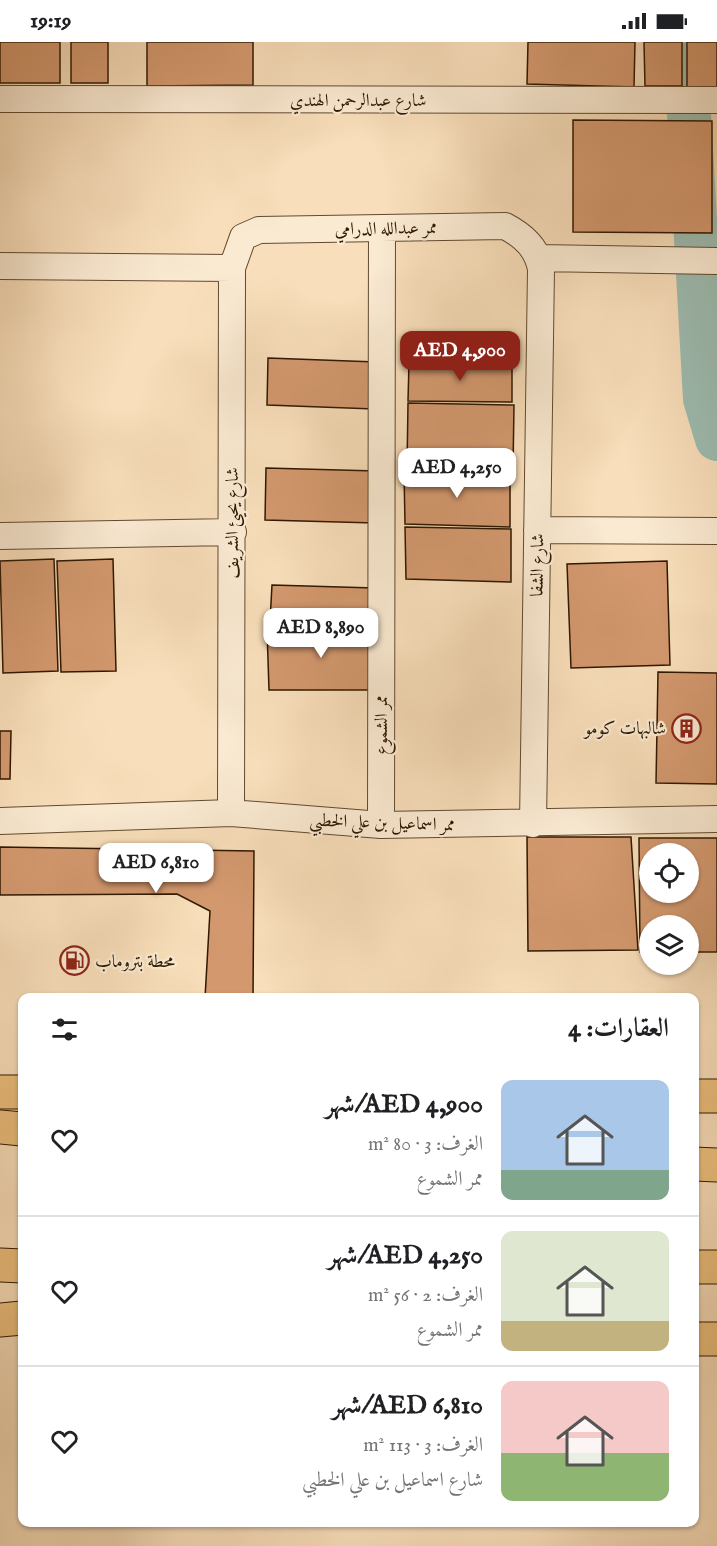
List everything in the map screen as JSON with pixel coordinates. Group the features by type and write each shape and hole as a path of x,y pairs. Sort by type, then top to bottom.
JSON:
{"main road":[{"path":"0,1092 18,1092"},
{"path":"699,1096 717,1096"},
{"path":"0,1127 18,1129"},
{"path":"0,1140 18,1140"},
{"path":"699,1164 717,1165"},
{"path":"0,1266 18,1266"},
{"path":"699,1267 717,1267"},
{"path":"699,1274 717,1272"},
{"path":"0,1320 18,1318"},
{"path":"0,1330 18,1330"},
{"path":"699,1339 717,1340"}],"street":[{"name":"شارع عبدالرحمن الهندي","path":"0,99 717,100"},
{"name":"ممر عبدالله الدرامي","path":"232,268 243,237 259,231 505,226 519,233 540,263"},
{"name":"ممر الشموع","path":"381,825 382,228"},
{"path":"540,263 717,261"},
{"name":"شارع الشفا","path":"533,824 540,263"},
{"path":"0,266 232,268"},
{"name":"شارع يحيئ الشريف","path":"231,813 232,268"},
{"path":"537,530 717,531"},
{"path":"0,536 232,532"},
{"name":"ممر اسماعيل بن علي الخطبي","path":"0,821 231,813 381,825 717,819"}],"building":[{"path":"0,42 60,42 60,83 0,83"},
{"path":"71,42 108,42 108,83 71,83"},
{"path":"147,42 253,42 253,85 147,86"},
{"path":"528,42 635,42 634,87 527,84"},
{"path":"644,42 682,42 682,86 645,86"},
{"path":"687,42 717,42 717,87 687,87"},
{"path":"573,120 712,121 712,233 573,232"},
{"path":"268,358 376,362 374,409 267,405"},
{"path":"409,363 512,363 512,402 408,401"},
{"path":"408,403 514,405 513,469 407,467"},
{"path":"266,468 376,471 375,523 265,520"},
{"path":"404,472 510,474 510,527 405,524"},
{"path":"405,527 511,529 511,582 406,579"},
{"path":"54,559 58,671 3,673 0,561"},
{"path":"113,559 116,671 61,672 57,561"},
{"path":"667,561 670,665 571,668 567,564"},
{"path":"272,585 374,588 373,624 270,621"},
{"path":"372,627 374,690 269,690 267,629"},
{"name":"شالبهات كومو","path":"658,672 717,673 717,784 656,783"},
{"path":"0,731 11,731 10,779 0,779"},
{"path":"527,837 631,837 638,950 528,951"},
{"path":"639,838 717,838 717,952 699,952 699,915 640,915 640,903 699,903 699,843 639,843"},
{"path":"0,847 254,851 253,993 205,993 210,911 177,894 0,895"}],"waterway":[{"path":"685,42 705,399 717,439"}],"place":[{"name":"شالبهات كومو","path":"687,728"},
{"name":"محطة بتروماب","path":"74,961"}]}
